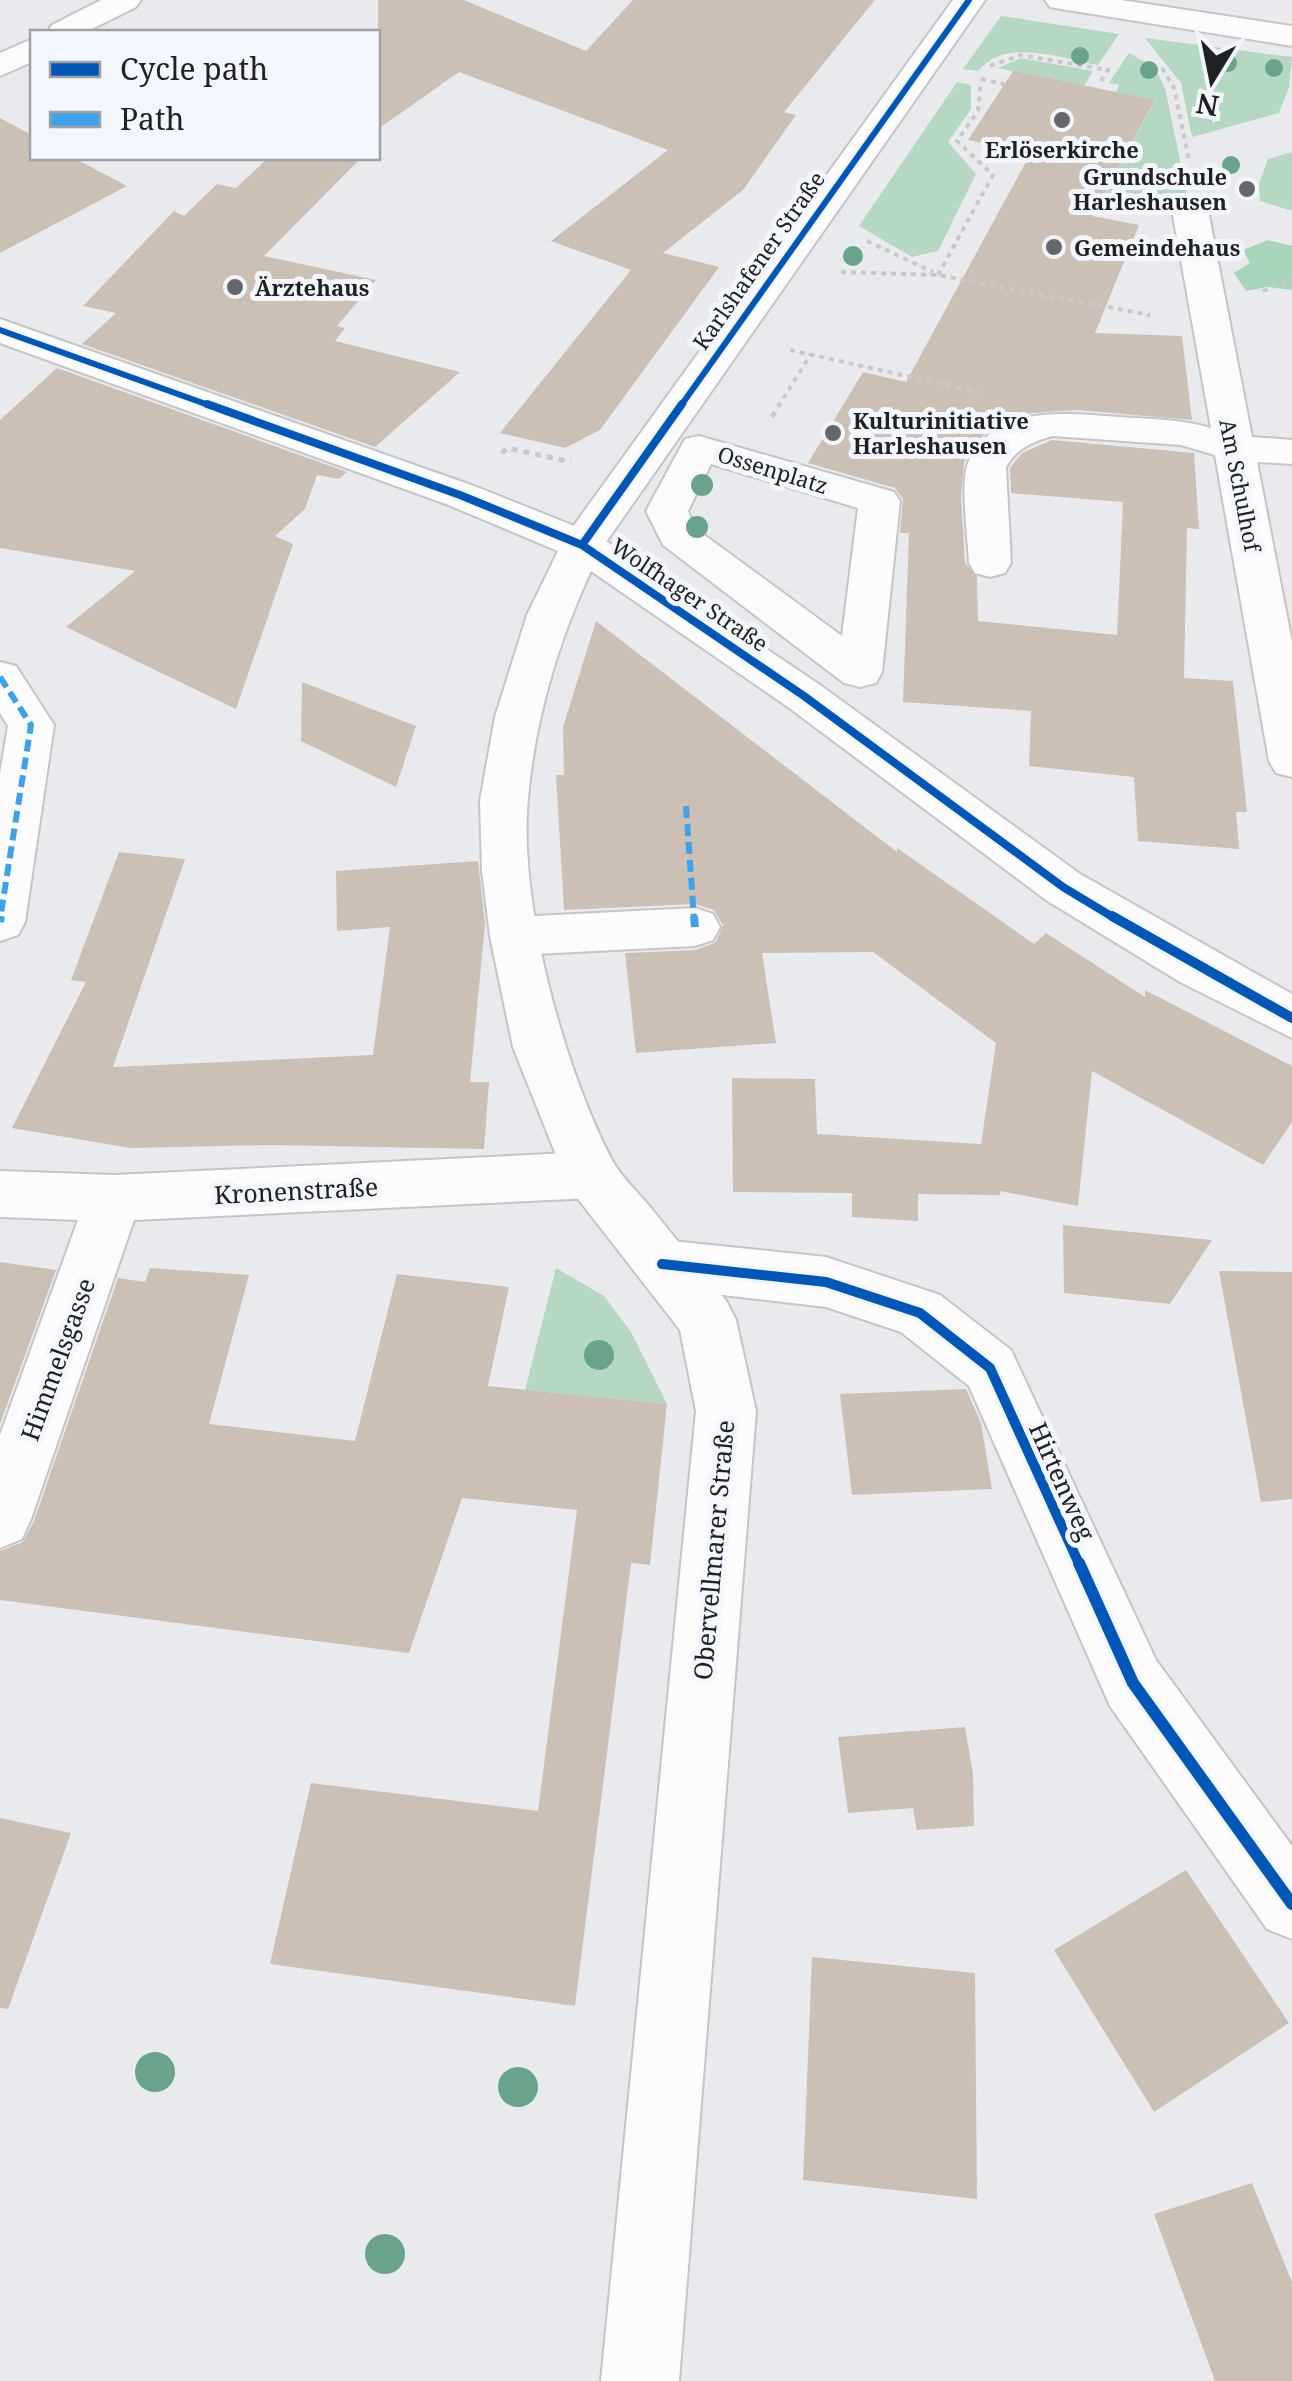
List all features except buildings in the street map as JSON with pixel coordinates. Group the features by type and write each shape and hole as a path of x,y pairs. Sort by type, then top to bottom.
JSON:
{"street":[{"path":"67,30 125,0"},
{"name":"Karlshafener Straße","path":"582,545 969,0"},
{"path":"1062,0 1292,36"},
{"path":"0,66 30,49"},
{"name":"Am Schulhof","path":"1190,210 1292,761"},
{"name":"Wolfhager Straße","path":"0,330 460,496 582,545 804,696 1063,887 1198,968 1292,1018"},
{"path":"990,563 986,467 998,447 1018,433 1051,424 1184,432 1234,448 1292,452"},
{"name":"Ossenplatz","path":"699,448 879,502 860,672 678,536 667,510 699,448"},
{"name":"Obervellmarer Straße","path":"582,545 550,616 516,734 504,801 506,870 514,936 540,1046 591,1175 706,1320 726,1411 640,2381"},
{"path":"0,677 30,725 0,922"},
{"path":"514,936 695,927"},
{"name":"Kronenstraße","path":"0,1194 114,1198 591,1175"},
{"name":"Himmelsgasse","path":"0,1519 114,1198"},
{"name":"Hirtenweg","path":"662,1264 826,1282 920,1313 990,1368 1133,1683 1292,1904"}],"path":[{"path":"1144,14 1130,38 1160,65 1174,88 1196,196 1190,210"},
{"path":"938,275 992,176 958,141 978,111 981,79 992,64 1021,55 1108,70"},
{"path":"981,79 1004,84"},
{"path":"814,216 938,275"},
{"path":"775,271 938,275 1076,304 1210,323"},
{"path":"1262,291 1292,279"},
{"path":"730,336 997,397 1026,408 1051,424"}],"green space":[{"path":"1001,16 1119,34 1098,65 1019,52 990,61 978,71 963,69"},
{"path":"1145,38 1292,57 1289,87 1279,113 1192,137 1181,83"},
{"path":"1129,53 1154,67 1165,88 1187,194 1156,200 1104,194 1155,101 1116,93 1119,85 1109,83"},
{"path":"1021,58 1093,71 1084,86 998,68"},
{"path":"957,82 971,85 971,109 948,142 976,174 938,251 912,257 859,226"},
{"path":"1292,152 1292,211 1260,201 1259,184 1268,159"},
{"path":"1268,240 1292,246 1292,290 1267,287 1246,291 1234,273 1250,263 1243,250"},
{"path":"556,1268 604,1296 631,1332 667,1404 525,1390"}],"marked path":[{"path":"0,677 31,725 0,922"},
{"path":"686,806 695,927"}],"cycle path":[{"path":"582,545 969,0"},
{"path":"0,330 460,495 582,545 804,696 1063,887 1198,968 1292,1018"},
{"path":"662,1264 826,1282 920,1313 990,1368 1133,1683 1292,1904"}],"place":[{"name":"Erlöserkirche","path":"1062,120"},
{"name":"Grundschule Harleshausen","path":"1247,189"},
{"name":"Gemeindehaus","path":"1054,247"},
{"name":"Ärztehaus","path":"235,287"},
{"name":"Kulturinitiative Harleshausen","path":"833,433"}]}
